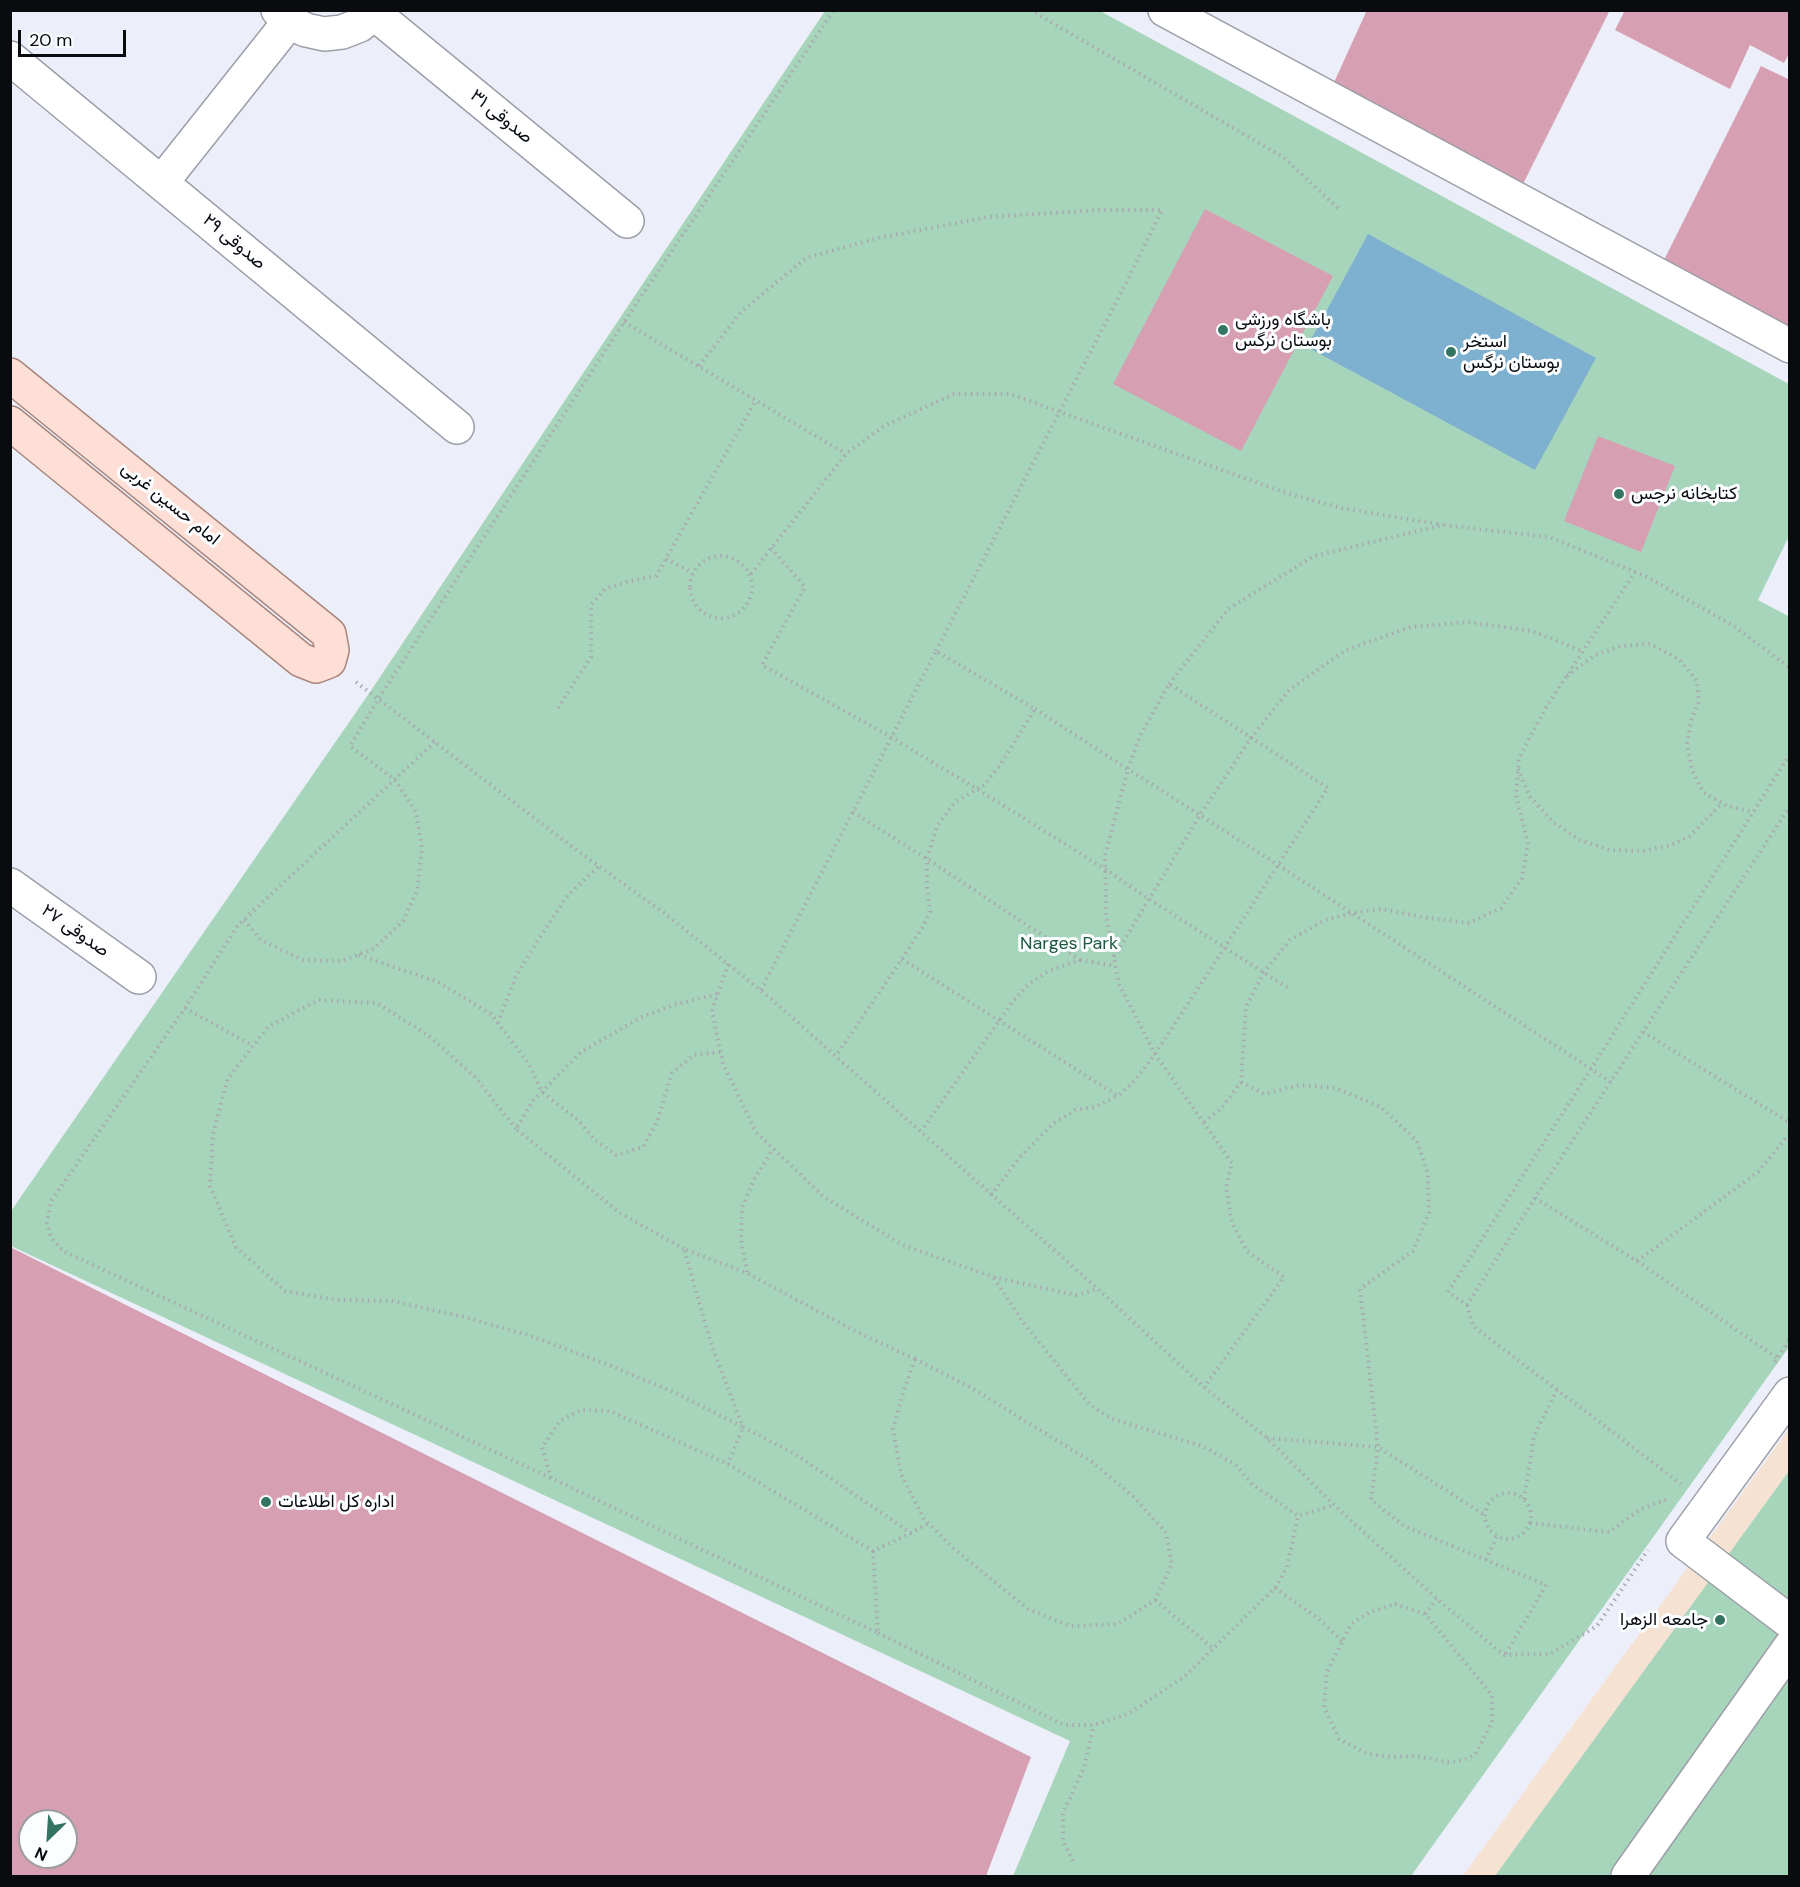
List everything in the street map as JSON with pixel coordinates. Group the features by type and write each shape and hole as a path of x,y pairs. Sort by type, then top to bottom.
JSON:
{"main road":[{"name":"امام حسین غربی","path":"10,375 328,634 332,650 329,661 316,666 301,660 10,423"}],"street":[{"path":"1165,10 1790,346"},
{"path":"162,182 284,16 306,30 324,34 351,29 376,12"},
{"name":"صدوقی ۳۱","path":"376,12 627,221"},
{"name":"صدوقی ۲۹","path":"10,58 457,427"},
{"name":"صدوقی ۲۷","path":"10,885 139,976"},
{"path":"1790,1394 1683,1541 1790,1622"},
{"path":"1629,1876 1790,1647"}],"path":[{"path":"244,920 261,940 303,960 342,962 375,948 403,921 417,891 423,848 416,812 395,780 350,746 624,322 834,10"},
{"path":"1030,10 1283,157 1338,208"},
{"path":"699,366 741,312 806,258 878,238 989,217 1099,210 1162,210 1126,284 761,990"},
{"path":"624,322 846,454"},
{"path":"751,574 846,454 884,426 954,394 1010,394 1286,493 1342,507 1443,525 1549,537 1635,572 1734,626 1790,668"},
{"path":"558,708 591,657 591,605 605,589 656,576 756,400"},
{"path":"1204,1387 1284,1277 1247,1251 1232,1223 1226,1187 1232,1163 1155,1054 1119,984 1106,916 1105,855 1128,769 1140,736 1169,684 1228,609 1314,556 1443,525"},
{"path":"771,548 805,587 762,665 976,789 1105,869 1288,988"},
{"path":"717,555 737,559 751,574 753,584 748,604 741,612 732,616 711,617 695,603 691,594 690,583 693,573 698,565 717,555"},
{"path":"666,559 693,573"},
{"path":"1204,1122 1221,1109 1241,1082 1246,1008 1264,972 1290,940 1325,920 1353,913 1382,909 1469,923 1501,908 1522,878 1528,844 1516,795 1519,758 1545,709 1635,572"},
{"path":"1114,958 1200,815 1251,738 1289,690 1346,650 1411,627 1468,622 1532,631 1582,651"},
{"path":"1565,678 1595,655 1621,646 1650,644 1679,659 1697,681 1699,701 1691,721 1687,744 1692,770 1703,792 1722,803 1753,812"},
{"path":"936,651 1035,709 1611,1082"},
{"path":"991,1195 1020,1157 1054,1123 1075,1110 1095,1107 1118,1096 1136,1080 1225,948 1328,788 1169,684"},
{"path":"370,692 664,913 761,990 1098,1289 1204,1387 1267,1438 1334,1505 1437,1599 1504,1655 1550,1654 1597,1626 1650,1548"},
{"path":"836,1056 902,959 930,912 927,859 937,826 955,802 984,785 1000,765 1035,709"},
{"path":"435,742 238,925 184,1008 51,1201 47,1223 51,1237 63,1251 551,1478 878,1633 1064,1725 1094,1725 1128,1714 1185,1676 1275,1588 1287,1567 1298,1516"},
{"path":"1689,1490 1473,1326 1467,1305 1448,1292 1790,754"},
{"path":"1518,768 1530,798 1553,822 1580,840 1610,850 1644,851 1671,845 1690,836 1722,803"},
{"path":"1467,1305 1534,1198 1790,806"},
{"path":"853,812 1080,960 1116,966"},
{"path":"498,1024 516,976 538,940 568,894 600,867"},
{"path":"359,955 438,982 491,1014 529,1064 542,1092 578,1120 595,1140 616,1155 643,1146 657,1122 672,1073 694,1055 721,1052"},
{"path":"902,959 1118,1096"},
{"path":"921,1131 1000,1020 1028,985 1048,971 1080,960"},
{"path":"729,964 712,1011 723,1064 756,1132 824,1197 903,1245 993,1277 1076,1295 1098,1289"},
{"path":"516,1129 532,1101 580,1052 640,1018 673,1005 718,994"},
{"path":"911,1533 795,1454 657,1385 609,1365 517,1332 464,1317 393,1301 337,1300 285,1291 236,1247 210,1186 213,1134 228,1078 268,1028 318,1000 377,1003 429,1036 475,1077 516,1129 620,1213 684,1249 747,1273 853,1330 915,1359 970,1387 1092,1462 1135,1498 1166,1533 1172,1564 1155,1600 1118,1624 1070,1626 1028,1609 952,1547 924,1519 901,1474 893,1429 915,1359"},
{"path":"184,1008 253,1046"},
{"path":"1643,1032 1790,1123"},
{"path":"1241,1082 1264,1094 1300,1085 1335,1088 1381,1107 1417,1141 1428,1174 1429,1213 1413,1251 1360,1289 1378,1447 1371,1500 1404,1526 1546,1585 1504,1655"},
{"path":"1637,1261 1758,1172 1790,1133"},
{"path":"747,1273 741,1240 742,1207 755,1178 773,1149"},
{"path":"1534,1198 1637,1261 1777,1358"},
{"path":"684,1249 712,1347 743,1427 728,1464"},
{"path":"993,1277 1022,1321 1090,1405 1112,1419 1210,1450 1235,1464 1252,1484 1298,1516"},
{"path":"1771,1368 1790,1339"},
{"path":"1524,1499 1534,1436 1557,1390"},
{"path":"551,1478 542,1447 560,1421 581,1410 610,1411 728,1464 873,1551"},
{"path":"1267,1438 1378,1447 1485,1515"},
{"path":"1512,1493 1524,1499 1531,1510 1530,1523 1522,1534 1510,1539 1497,1536 1488,1527 1485,1515 1489,1502 1499,1494 1512,1493"},
{"path":"1530,1523 1609,1532 1641,1509 1679,1494"},
{"path":"1298,1516 1334,1505"},
{"path":"873,1551 929,1523"},
{"path":"1486,1560 1497,1536"},
{"path":"873,1551 878,1633"},
{"path":"1275,1588 1319,1619 1342,1641"},
{"path":"1425,1614 1437,1599"},
{"path":"1155,1600 1214,1649"},
{"path":"1395,1604 1425,1614 1492,1695 1492,1722 1474,1755 1464,1760 1448,1762 1416,1756 1392,1757 1368,1754 1339,1739 1323,1707 1327,1672 1351,1624 1370,1612 1395,1604"},
{"path":"1073,1861 1063,1841 1063,1813 1084,1768 1094,1725"}],"shaded area":[{"name":"جامعه الزهرا","path":"1789,1429 1789,1876 1463,1876 1510,1811"}],"green space":[{"name":"Narges Park","path":"825,11 1100,11 1789,384 1789,536 1758,600 1790,617 1789,1347 1411,1876 1013,1876 1070,1741 11,1246 11,1211 370,692"},
{"name":"جامعه الزهرا","path":"1789,1471 1789,1876 1495,1876"}],"water":[{"name":"استخر بوستان نرگس","path":"1368,234 1596,358 1535,470 1307,347"}],"building":[{"path":"1367,10 1610,10 1518,194 1331,89"},
{"path":"1625,10 1790,10 1790,52 1784,63 1750,45 1730,89 1615,30"},
{"path":"1761,66 1790,80 1790,337 1658,272"},
{"name":"باشگاه ورزشی بوستان نرگس","path":"1205,209 1333,276 1241,451 1113,384"},
{"name":"کتابخانه نرجس","path":"1598,436 1675,466 1641,552 1564,521"},
{"name":"اداره کل اطلاعات","path":"10,1247 1031,1757 986,1876 10,1876"}],"place":[{"name":"باشگاه ورزشی بوستان نرگس","path":"1223,330"},
{"name":"استخر بوستان نرگس","path":"1451,352"},
{"name":"کتابخانه نرجس","path":"1619,494"},
{"name":"اداره کل اطلاعات","path":"266,1502"},
{"name":"جامعه الزهرا","path":"1720,1620"}]}
